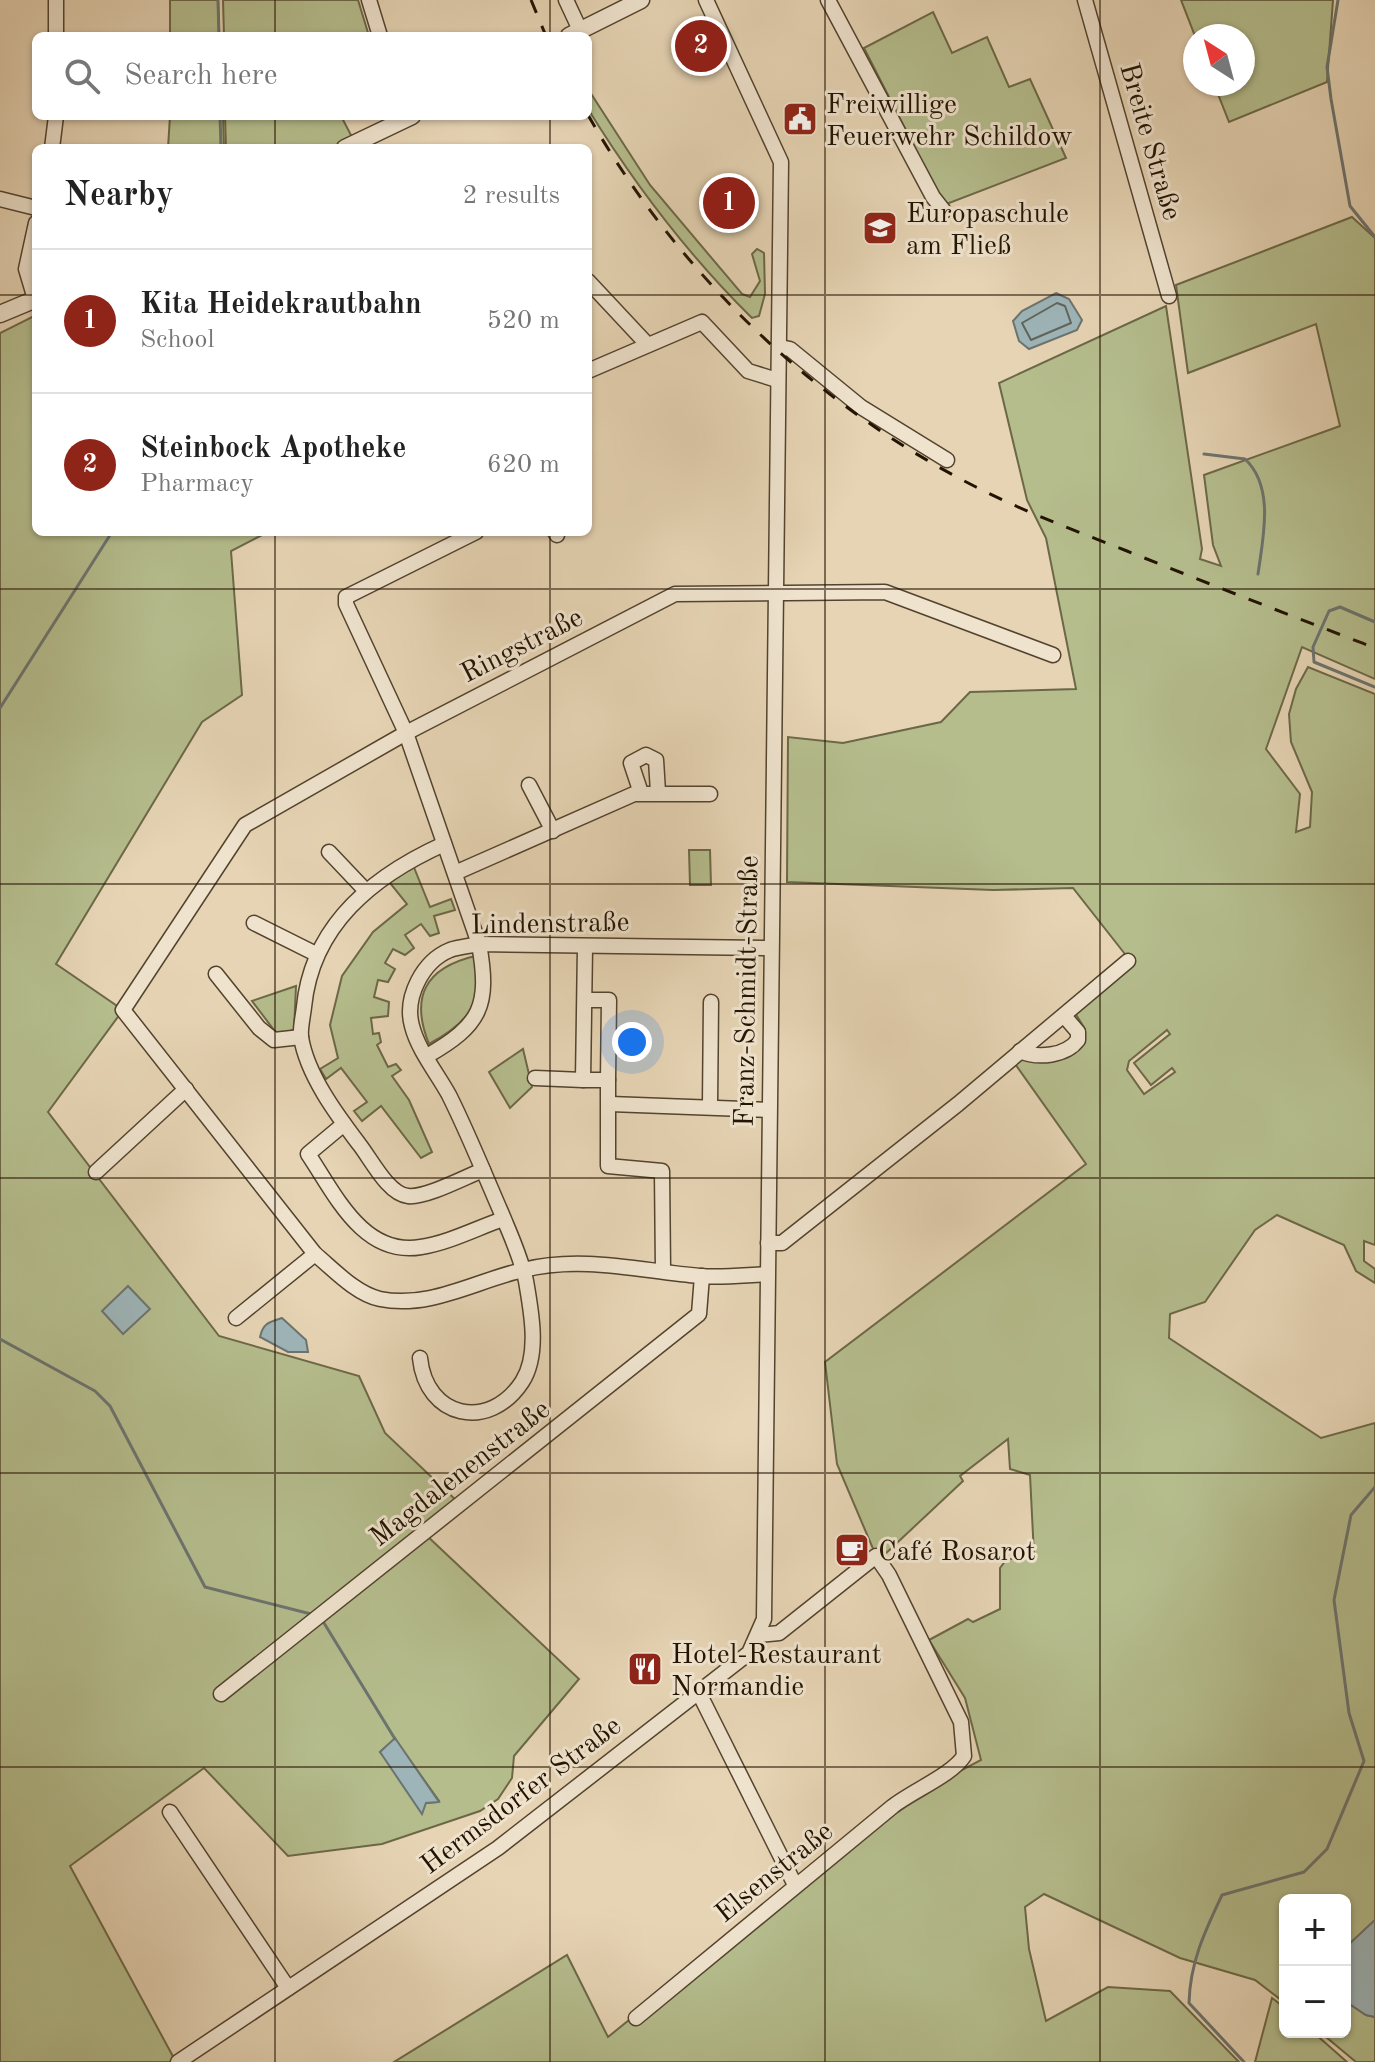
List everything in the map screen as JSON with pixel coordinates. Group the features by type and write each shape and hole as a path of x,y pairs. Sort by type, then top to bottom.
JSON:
{"street":[{"path":"56,0 56,32"},
{"path":"369,0 379,32"},
{"path":"566,0 574,32"},
{"path":"576,32 641,0"},
{"name":"Franz-Schmidt-Straße","path":"706,0 781,162 764,1619 759,1635"},
{"path":"828,0 933,197 944,211"},
{"name":"Breite Straße","path":"1085,0 1169,296"},
{"path":"52,144 56,120"},
{"path":"355,144 404,120"},
{"path":"0,199 32,207"},
{"path":"32,241 26,269 32,287"},
{"path":"592,285 646,343"},
{"path":"0,314 32,301"},
{"path":"592,369 646,343 702,322 748,371 777,380"},
{"path":"780,347 790,349 861,407 947,460"},
{"path":"427,1056 460,1037 477,1014 484,973 479,944 406,733 346,604 346,597 468,536"},
{"name":"Ringstraße","path":"186,1089 123,1010 245,825 406,733 675,594 774,590 885,592 1053,655"},
{"path":"641,793 630,769 631,763 646,755 656,760 658,792"},
{"path":"529,785 553,831"},
{"path":"455,873 593,811 641,793 710,794"},
{"path":"444,844 413,857 366,891 346,910 316,954 305,994 301,1037 318,1083 344,1124 395,1192 416,1196 483,1170"},
{"path":"329,852 366,891"},
{"path":"254,923 316,954"},
{"name":"Lindenstraße","path":"420,1358 422,1378 433,1398 451,1410 473,1413 499,1405 522,1382 530,1357 532,1315 524,1269 483,1170 411,1024 412,993 425,968 449,950 479,944 771,948"},
{"path":"583,1080 585,947"},
{"path":"768,1243 782,1243 1065,1017 1128,961"},
{"path":"216,974 259,1028 274,1040 301,1037"},
{"path":"585,1000 609,1000 608,1166 662,1171 663,1271"},
{"path":"710,1106 711,1002"},
{"path":"1020,1051 1057,1054 1072,1048 1078,1040 1078,1032 1065,1017"},
{"path":"535,1078 608,1080"},
{"path":"96,1172 186,1089 315,1254 348,1281 377,1299 413,1302 524,1269 576,1262 702,1276 767,1274"},
{"path":"610,1104 769,1110"},
{"path":"344,1124 308,1154 363,1231 380,1242 401,1248 422,1247 503,1219"},
{"path":"236,1318 315,1254"},
{"name":"Magdalenenstraße","path":"221,1694 699,1314 702,1276"},
{"name":"Hermsdorfer Straße","path":"178,2062 498,1848 749,1653 759,1635 779,1633 876,1556 889,1575 961,1722 964,1756 950,1772"},
{"path":"699,1693 795,1885"},
{"name":"Elsenstraße","path":"636,2018 917,1788 950,1772"},
{"path":"170,1812 288,1988"}],"green space":[{"path":"170,0 218,0 219,32 170,32"},
{"path":"223,0 358,0 368,32 224,32"},
{"path":"1181,0 1333,0 1327,82 1229,122 1219,96 1255,96 1255,24 1190,24"},
{"path":"933,12 952,53 987,37 1009,87 1030,79 1066,158 944,205 864,48"},
{"path":"592,95 650,185 742,294 750,297 760,281 752,254 757,249 764,253 765,294 759,316 752,318 684,244 624,165 592,115"},
{"path":"170,120 223,120 224,144 168,144"},
{"path":"225,120 343,120 352,137 339,144 226,144"},
{"path":"1352,217 1375,238 1375,679 1302,647 1266,749 1300,794 1296,832 1310,827 1312,792 1291,742 1289,714 1296,689 1308,667 1375,694 1375,1245 1364,1241 1364,1261 1375,1269 1375,1283 1356,1271 1344,1245 1277,1215 1255,1230 1205,1302 1170,1314 1169,1338 1321,1438 1375,1423 1375,1920 1351,1942 1351,1894 1279,1894 1279,1998 1255,1980 1180,1958 1044,1894 1025,1907 1029,1949 1046,2021 1108,1987 1170,1991 1239,2062 394,2062 567,1955 608,2037 892,1807 981,1760 965,1698 929,1640 968,1619 973,1622 1000,1609 1000,1568 1006,1560 1034,1555 1030,1475 1010,1469 1008,1439 960,1476 963,1481 883,1556 874,1551 837,1464 825,1362 1086,1164 1013,1061 1020,1056 1057,1052 1074,1043 1085,1029 1075,1013 1132,963 1073,888 993,890 787,882 788,737 843,743 941,722 970,692 1076,689 1046,538 1027,500 999,383 1166,306 1202,549 1200,559 1221,566 1213,545 1204,475 1340,426 1316,324 1188,373 1176,285","holes":["1167,1030 1170,1034 1134,1063 1151,1085 1172,1068 1175,1072 1144,1094 1127,1070 1129,1061"]},
{"path":"32,317 32,536 260,536 231,551 242,695 202,722 56,964 123,1010 48,1112 219,1336 359,1376 385,1433 460,1504 424,1533 579,1679 514,1756 512,1778 498,1799 480,1811 382,1844 288,1856 204,1768 70,1866 176,2062 0,2062 0,333","holes":["395,1739 438,1802 426,1803 380,1752"]},
{"path":"689,850 710,850 711,885 690,885"},
{"path":"411,860 430,907 451,899 455,910 434,916 439,933 430,936 421,924 405,935 414,948 405,955 393,949 385,963 395,969 388,982 378,980 374,997 389,1002 388,1016 371,1018 373,1034 379,1033 381,1042 377,1045 388,1067 396,1064 401,1070 392,1076 409,1100 432,1152 421,1158 381,1106 362,1121 354,1111 367,1102 341,1068 326,1079 320,1069 338,1058 330,1025 342,976 373,932 407,904 386,878"},
{"path":"475,956 478,986 471,1009 454,1028 429,1044 421,1012 426,987 444,968"},
{"path":"296,986 294,1030 277,1034 252,1001"},
{"path":"523,1049 532,1087 510,1108 489,1072"},
{"path":"1272,1998 1279,2003 1279,2038 1320,2038 1347,2062 1255,2062"},
{"path":"1351,2005 1375,2017 1375,2062 1356,2062 1327,2038 1351,2038"}],"water":[{"path":"1056,293 1069,299 1082,320 1077,330 1029,349 1019,341 1013,321 1022,311"},
{"path":"128,1286 150,1309 123,1334 102,1311"},
{"path":"282,1318 306,1340 308,1352 288,1352 260,1337 267,1324"},
{"path":"395,1738 439,1802 426,1803 422,1814 380,1752"},
{"path":"1375,1920 1375,2017 1351,2005 1351,1942"}],"waterway":[{"path":"218,0 219,32"},
{"path":"1338,0 1327,67 1331,99 1350,206 1375,237"},
{"path":"220,120 221,144"},
{"path":"1204,454 1245,459 1260,484 1265,514 1258,574"},
{"path":"0,708 109,536"},
{"path":"1375,622 1340,607 1329,611 1313,647 1314,662 1375,687"},
{"path":"0,1339 95,1391 110,1406 205,1587 311,1614"},
{"path":"1244,2062 1189,2003 1195,1960 1222,1895 1304,1872 1327,1849 1364,1761 1349,1713 1334,1600 1351,1515 1375,1487"},
{"path":"324,1623 395,1739"}],"railway":[{"path":"531,0 544,32"},
{"path":"591,120 663,228 707,280 806,375 916,454 1013,505 1375,648"}],"place":[{"name":"Steinbock Apotheke","path":"701,46"},
{"name":"Freiwillige Feuerwehr Schildow","path":"800,119"},
{"name":"Kita Heidekrautbahn","path":"729,203"},
{"name":"Europaschule am Fließ","path":"880,228"},
{"name":"Café Rosarot","path":"852,1550"},
{"name":"Hotel-Restaurant Normandie","path":"645,1669"}]}
